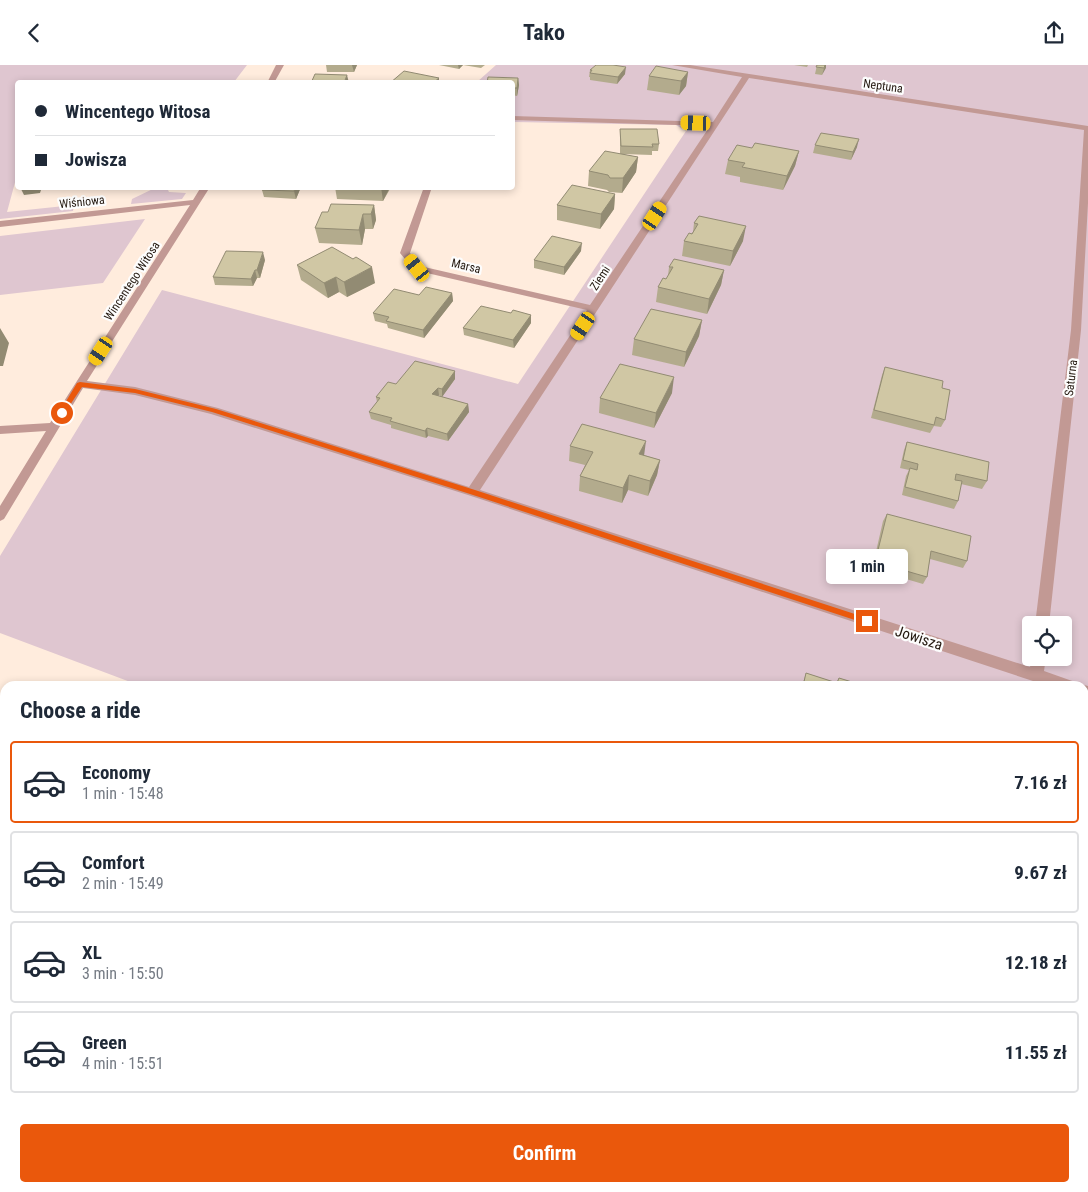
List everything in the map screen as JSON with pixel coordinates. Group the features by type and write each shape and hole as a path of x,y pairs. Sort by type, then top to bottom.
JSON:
{"street":[{"path":"272,80 280,65"},
{"name":"Neptuna","path":"676,65 1088,129"},
{"name":"Ziemi","path":"472,492 714,124 747,77"},
{"path":"515,118 714,124"},
{"name":"Saturna","path":"1043,616 1076,330 1088,129"},
{"name":"Wincentego Witosa","path":"0,516 53,427 204,190"},
{"name":"Marsa","path":"427,190 405,253 417,268 594,309"},
{"name":"Wiśniowa","path":"0,224 197,202"},
{"name":"Jowisza","path":"80,385 135,391 214,411 472,492 1053,681"},
{"path":"0,431 53,427"},
{"path":"1036,676 1037,666"}],"shaded area":[{"path":"0,65 247,65 236,80 15,80 15,182 7,212 74,205 73,211 0,219"},
{"path":"496,65 1088,65 1088,681 128,681 0,633 0,556 162,290 518,384 686,131 676,125 515,122 515,80 479,80"},
{"path":"151,190 186,193 182,199 131,204 132,199"},
{"path":"145,219 103,283 0,295 0,236"}],"building":[{"path":"596,65 626,67 618,77 590,73 592,70 590,70"},
{"path":"817,65 825,65 824,68 816,67"},
{"path":"656,66 688,72 681,81 649,76"},
{"path":"404,71 439,78 437,80 394,80"},
{"path":"315,74 347,75 345,80 312,80"},
{"path":"488,77 518,78 517,88 515,88 515,80 488,80"},
{"path":"620,129 657,129 659,144 652,144 653,147 621,146"},
{"path":"821,133 859,139 853,152 815,145"},
{"path":"755,143 799,151 787,176 742,167 745,163 728,160 737,145 752,148"},
{"path":"605,151 638,157 623,178 610,178 608,175 589,171"},
{"path":"572,185 615,194 601,214 557,205"},
{"path":"262,190 294,190 294,191"},
{"path":"331,204 374,205 371,214 363,214 359,230 315,228 322,212 328,212"},
{"path":"699,216 746,226 733,251 684,241 689,233 692,234 698,224 694,223"},
{"path":"552,236 582,243 564,267 534,260"},
{"path":"332,247 353,259 356,257 372,267 344,282 336,277 324,283 297,265"},
{"path":"226,251 263,252 257,270 255,270 251,279 213,277"},
{"path":"674,259 724,270 709,299 658,287 663,278 666,279 673,267 669,267"},
{"path":"426,287 452,293 423,330 386,321 389,317 373,313 394,289 419,295"},
{"path":"481,306 511,313 513,310 531,315 513,340 463,328"},
{"path":"651,309 702,320 686,352 634,339"},
{"path":"415,361 455,371 442,389 438,388 432,394 468,404 447,434 427,428 425,431 390,421 392,418 369,412 380,398 376,397 388,382 396,384"},
{"path":"620,364 674,377 656,413 600,398"},
{"path":"885,367 943,381 942,388 950,390 945,420 936,417 934,425 874,410"},
{"path":"582,424 646,441 639,454 660,460 650,481 629,475 623,488 580,476 593,452 570,446"},
{"path":"907,442 989,462 987,481 956,474 955,480 962,481 958,501 905,487 910,468 917,470 918,464 903,460"},
{"path":"887,514 971,536 967,561 931,551 927,577 875,562"},
{"path":"806,673 831,681 804,681"},
{"path":"839,678 849,681 838,681"}],"route":[{"path":"62,413 80,385 135,391 214,411 472,492 867,621"}]}
